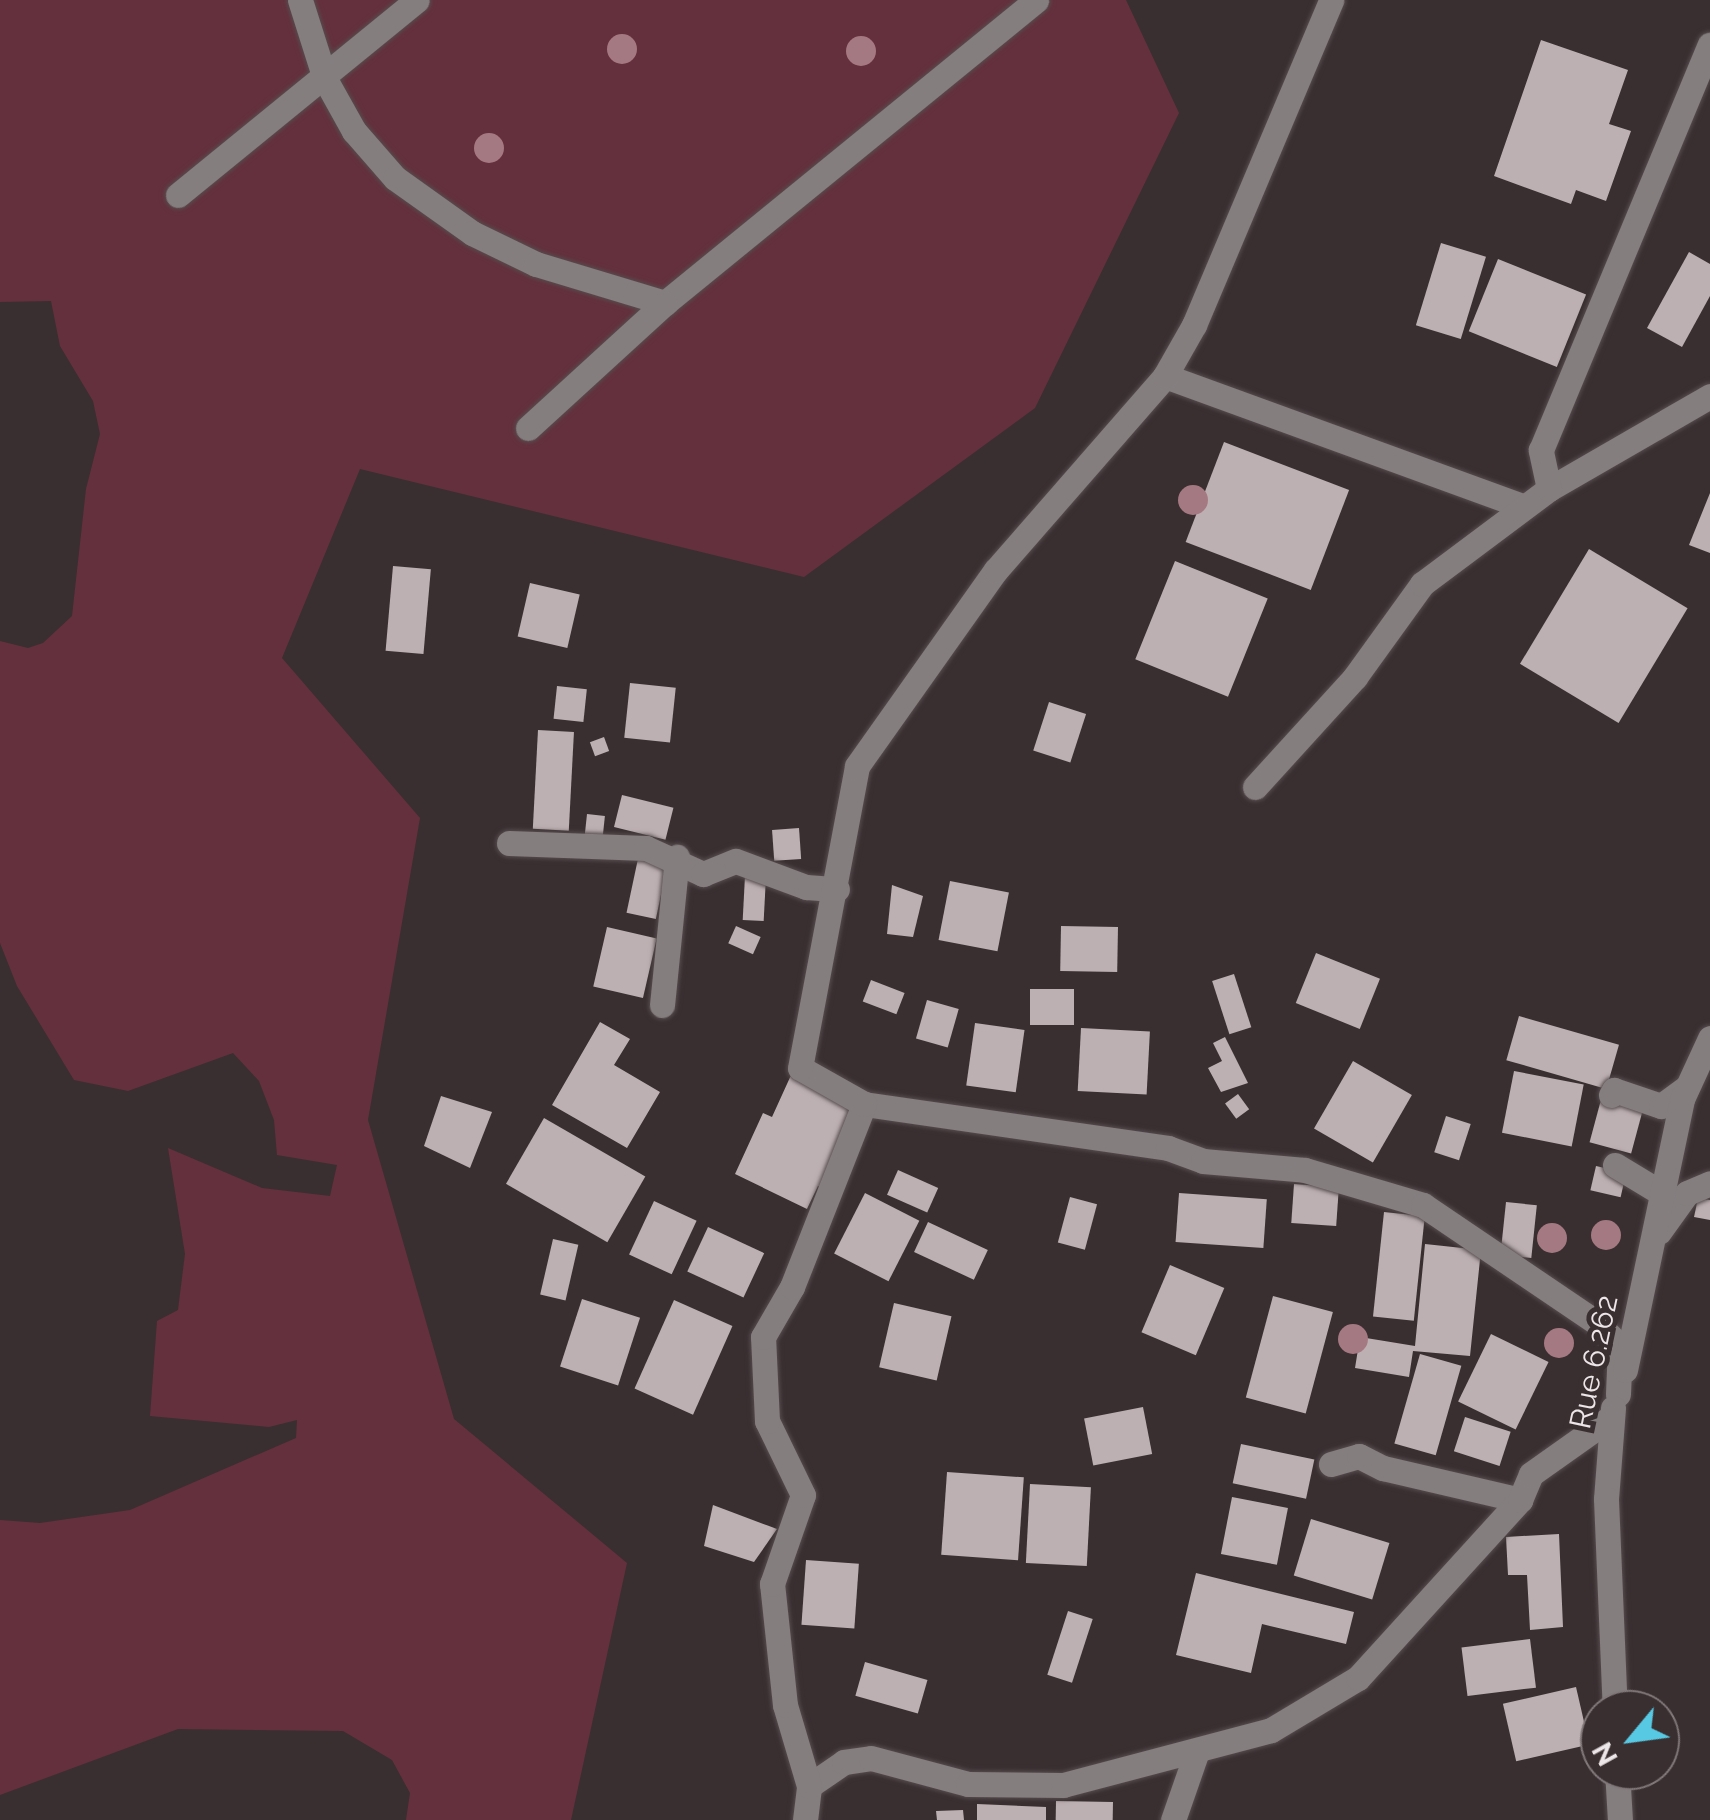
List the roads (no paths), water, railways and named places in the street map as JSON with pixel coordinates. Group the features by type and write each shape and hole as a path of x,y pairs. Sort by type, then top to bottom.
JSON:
{"street":[{"path":"300,0 325,79 354,131 395,178 472,233 536,264 664,302"},
{"path":"178,195 325,79 417,0"},
{"path":"528,428 664,302 1036,0"},
{"path":"809,1786 844,1762 871,1758 968,1784 1063,1785 1271,1730 1358,1678 1520,1500 1531,1474 1614,1406 1620,1346 1597,1322 1423,1205 1305,1170 1203,1161 1168,1148 864,1104 800,1068 857,766 996,570 1165,376 1194,325 1332,0"},
{"path":"1549,489 1541,450 1710,45"},
{"path":"1165,376 1520,506"},
{"path":"1255,788 1356,677 1422,584 1520,506 1710,396"},
{"path":"509,843 646,848 676,856 703,874 736,861 806,886 836,888"},
{"path":"662,1006 676,856"},
{"name":"Rue 6.262","path":"1614,1690 1606,1499 1614,1406 1682,1099 1710,1038"},
{"path":"1611,1095 1614,1090 1661,1106 1692,1084"},
{"path":"805,1820 809,1786 785,1705 772,1584 803,1495 768,1422 763,1337 792,1287 864,1104"},
{"path":"1615,1165 1663,1194"},
{"path":"1650,1244 1687,1193 1710,1183"},
{"path":"1331,1464 1359,1456 1383,1468 1520,1500"},
{"path":"1173,1820 1197,1751"},
{"path":"1619,1790 1620,1820"}]}
